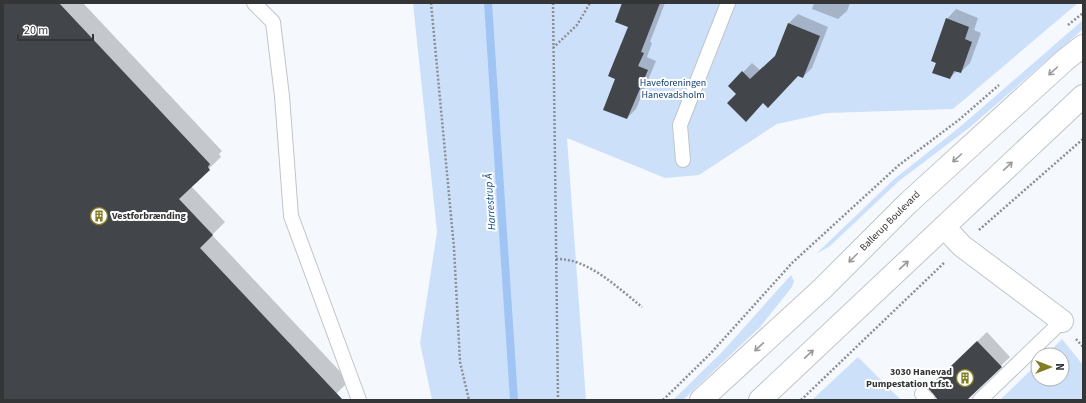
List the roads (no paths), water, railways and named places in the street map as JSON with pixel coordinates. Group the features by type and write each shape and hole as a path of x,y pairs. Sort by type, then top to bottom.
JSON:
{"street":[{"name":"Ballerup Boulevard","path":"701,400 823,288 908,203 1065,60 1083,46"},
{"path":"760,400 1083,96"},
{"path":"944,227 962,246 1062,321"}],"lane":[{"path":"254,3 273,22 282,96 291,216 359,400"},
{"path":"683,160 680,125 728,3"},
{"path":"980,400 1062,321"}],"waterway":[{"name":"Harrestrup Å","path":"488,3 514,400"}],"place":[{"name":"Vestforbrænding","path":"99,216"},
{"name":"3030 Hanevad Pumpestation trfst.","path":"965,378"}],"park label":[{"name":"Haveforeningen Hanevadsholm","path":"673,88"}]}
